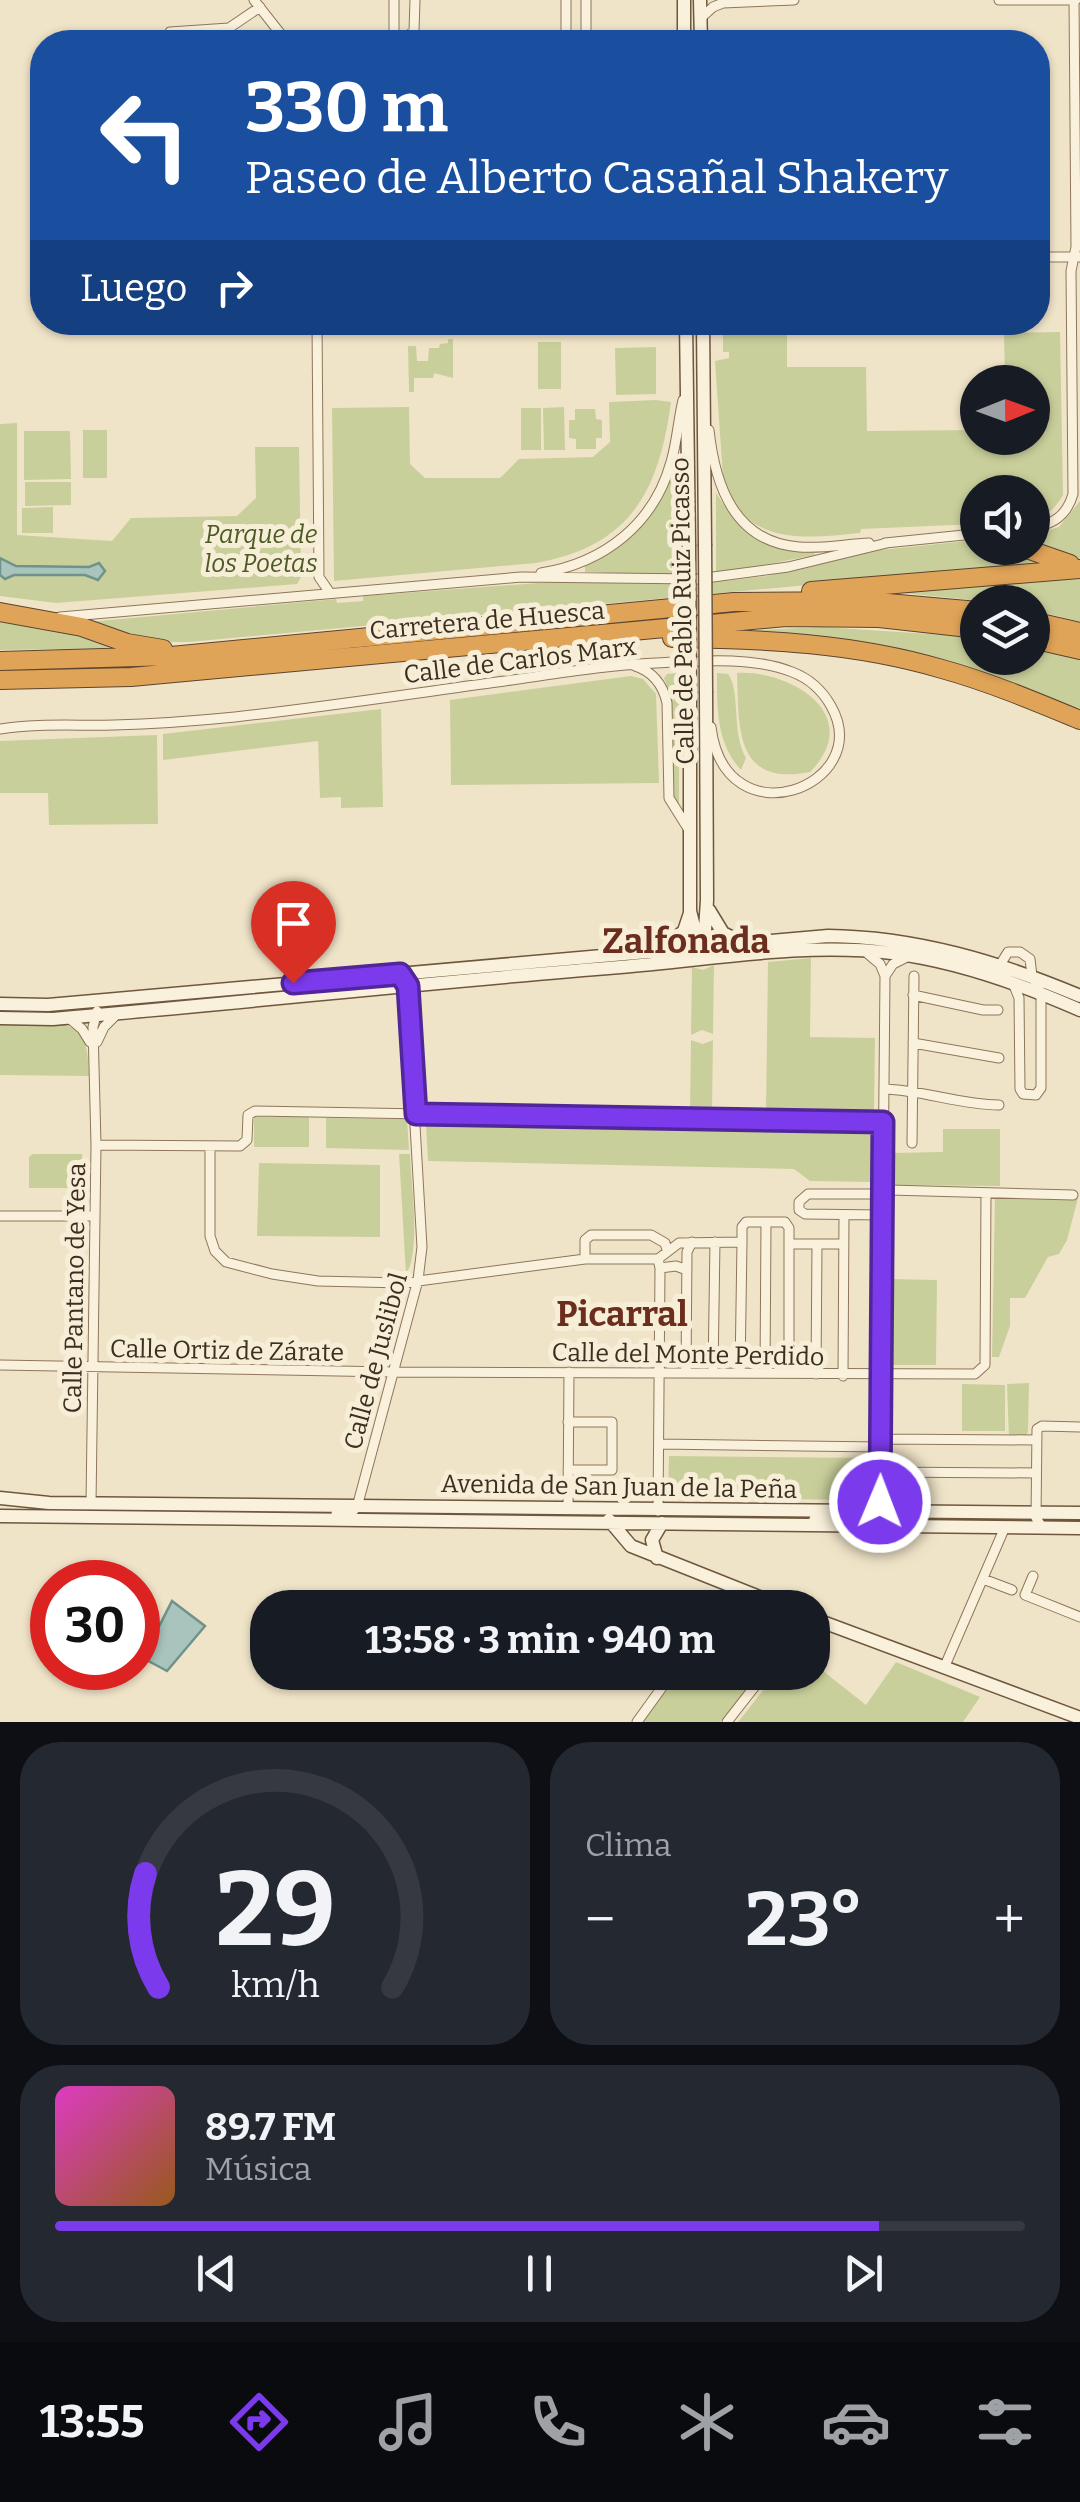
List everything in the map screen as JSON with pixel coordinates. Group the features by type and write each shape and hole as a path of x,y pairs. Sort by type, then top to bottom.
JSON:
{"highway":[{"path":"1050,560 1080,568"},
{"path":"734,602 815,590 1080,568"},
{"name":"Carretera de Huesca","path":"0,660 121,659 734,602 864,601 960,609"},
{"path":"0,612 82,627 151,648 223,650"},
{"name":"Carretera de Huesca","path":"0,680 131,677 592,637 734,620 811,616 960,626"},
{"path":"1050,624 1080,632"},
{"path":"592,637 762,640 854,649 971,678 1080,720"},
{"path":"1050,643 1080,650"},
{"path":"0,696 45,680"}],"main road":[{"path":"701,30 709,1"},
{"path":"684,4 684,30"},
{"name":"Calle de Pablo Ruiz Picasso","path":"686,335 690,911 699,946"},
{"name":"Calle de Pablo Ruiz Picasso","path":"699,946 705,930 707,900 703,335"},
{"path":"707,900 712,919 723,933 746,942"},
{"path":"656,950 678,938 690,911"},
{"path":"404,980 656,950 828,936 903,942 1000,965 1080,996"},
{"path":"699,946 711,956 723,958"},
{"path":"674,962 699,946"},
{"path":"0,1004 208,997 802,951 864,951 910,956 1011,983 1080,1010"},
{"path":"0,1018 69,1018 208,997"},
{"name":"Avenida de San Juan de la Peña","path":"0,1498 91,1504 597,1508 664,1518 782,1526 1080,1528"},
{"path":"597,1508 626,1543 743,1590"},
{"name":"Avenida de San Juan de la Peña","path":"0,1516 611,1522 880,1512 1080,1513"},
{"path":"657,1558 652,1540 664,1518"},
{"path":"830,1625 1080,1718"}],"street":[{"path":"394,0 395,30"},
{"path":"415,0 415,30"},
{"path":"566,0 566,30"},
{"path":"586,0 586,30"},
{"path":"684,4 794,0"},
{"path":"999,0 1077,0 1077,257 1071,271 1072,500 1068,509 1050,524"},
{"path":"701,20 713,6 709,1"},
{"path":"200,30 229,28 257,4 278,30"},
{"path":"394,24 397,30"},
{"path":"1050,257 1077,257"},
{"path":"298,597 312,589 319,577 317,335"},
{"path":"702,357 716,476 724,497 740,519 762,537 789,546 960,535"},
{"path":"521,577 592,558 616,544 642,520 658,497 671,464 687,383"},
{"path":"40,618 521,577 698,580 788,568 886,542"},
{"path":"319,577 330,593"},
{"name":"Calle de Carlos Marx","path":"0,729 218,718 628,665 747,664 778,667 800,676 822,692 836,715 837,742 830,763 814,781 795,791 773,794 749,788 730,773 718,754 706,694"},
{"name":"Calle de Pablo Ruiz Picasso","path":"628,665 650,672 663,688 667,703 670,802 690,832"},
{"path":"880,1512 884,974 887,952 903,942"},
{"path":"864,951 876,960 884,974"},
{"path":"884,974 910,956"},
{"path":"1000,965 1018,992 1020,1089 1025,1095 1036,1095 1040,1088 1041,993 1032,976"},
{"path":"912,1143 914,976"},
{"name":"Calle de Juslibol","path":"357,1506 418,1280 422,1226 404,980"},
{"path":"914,994 998,1010"},
{"path":"94,1015 105,1000"},
{"path":"94,1054 104,1027 124,1012"},
{"path":"1019,1012 1031,1018 1040,1012"},
{"name":"Calle Pantano de Yesa","path":"91,1504 94,1015"},
{"path":"69,1018 86,1032 94,1054"},
{"path":"913,1043 998,1058"},
{"path":"884,1089 999,1104"},
{"path":"96,1146 240,1146 247,1140 249,1114 254,1111 883,1122"},
{"path":"210,1146 210,1238 222,1260 272,1274 318,1281 403,1283 585,1260 659,1264 687,1270"},
{"path":"881,1215 802,1213 798,1202 802,1196 882,1192 1074,1194"},
{"name":"Calle del Monte Perdido","path":"393,1372 971,1374 983,1369 986,1193"},
{"path":"843,1376 844,1215"},
{"path":"0,1216 95,1216"},
{"path":"765,1373 766,1222"},
{"path":"740,1373 744,1223 766,1222 788,1223 789,1374"},
{"path":"585,1260 585,1240 591,1235 653,1235 665,1243 667,1250"},
{"path":"686,1373 688,1248 692,1242"},
{"path":"713,1373 715,1242"},
{"path":"664,1518 659,1444 659,1264 676,1243 742,1242"},
{"path":"790,1244 844,1244"},
{"path":"816,1374 818,1244"},
{"name":"Calle Ortiz de Zárate","path":"0,1365 393,1372"},
{"path":"568,1372 568,1508"},
{"path":"568,1422 612,1422 612,1470 568,1470"},
{"path":"1042,1528 1036,1513 1038,1429 1080,1426"},
{"path":"659,1444 1036,1440"},
{"path":"880,1472 1036,1473"},
{"path":"91,1504 103,1518"},
{"name":"Avenida de San Juan de la Peña","path":"279,1520 351,1513 357,1506"},
{"name":"Avenida de San Juan de la Peña","path":"782,1526 797,1519 865,1519 880,1512"},
{"path":"944,1668 1005,1527"},
{"path":"1032,1576 1025,1596 1080,1618"},
{"path":"983,1579 1012,1590"},
{"path":"636,1722 660,1690"},
{"path":"727,1722 752,1690"}],"green space":[{"path":"1060,332 1063,495 1050,511 1050,475 960,475 960,525 861,529 860,533 817,536 777,533 760,527 732,499 723,477 715,361 729,358 729,352 723,352 723,335 787,335 787,367 866,367 867,431 960,430 960,455 1050,455 1050,365 1005,365 1004,335"},
{"path":"453,339 453,378 434,373 433,378 414,378 414,392 409,392 408,346 416,346 417,361 428,361 429,348 439,348"},
{"path":"538,342 561,342 561,389 538,389"},
{"path":"656,347 656,394 616,395 615,348"},
{"path":"609,402 671,402 666,434 648,488 635,510 595,543 569,555 536,563 334,581 332,408 409,407 410,464 425,478 500,478 519,459 593,457 610,442"},
{"path":"564,407 565,450 544,450 543,408"},
{"path":"521,408 541,408 541,450 521,450"},
{"path":"575,409 595,409 596,419 602,420 602,438 596,438 596,449 576,449 576,439 569,438 569,420 575,420"},
{"name":"Parque de los Poetas","path":"17,423 17,535 112,541 131,518 237,516 256,498 255,447 299,447 301,577 297,584 56,603 0,596 0,424"},
{"path":"83,430 107,430 107,478 83,478"},
{"path":"24,431 70,431 71,479 24,480"},
{"path":"676,467 678,575 585,572 585,566 617,548 641,526"},
{"path":"25,482 71,482 71,505 25,506"},
{"path":"716,493 735,519 756,537 781,548 815,555 716,574"},
{"path":"1080,501 1080,560 1050,552 1050,530 1059,527"},
{"path":"53,507 53,533 22,533 22,508"},
{"path":"960,542 960,565 1026,565 189,642 151,642 88,622 552,582 725,581 767,576 870,551"},
{"path":"1080,577 1080,622 1050,614 1050,585 980,585"},
{"path":"960,587 960,599 892,592"},
{"path":"0,618 65,627 126,648 0,650"},
{"path":"822,627 960,636 960,675 1050,675 1050,650 1080,657 1080,712 1054,700 758,633"},
{"path":"679,673 679,809 671,784 668,692 664,678"},
{"path":"717,673 728,674 732,681 741,748 746,758 741,770 722,736"},
{"path":"737,673 780,679 815,700 826,715 830,732 825,752 810,772 785,774 754,762 741,732"},
{"path":"631,676 643,679 656,694 659,783 451,785 450,700"},
{"path":"381,709 383,807 341,808 341,797 320,798 318,741 163,760 163,734"},
{"path":"157,735 158,824 49,825 48,793 0,793 0,741"},
{"path":"811,958 810,1037 875,1038 874,1112 766,1111 768,962"},
{"path":"714,965 713,1034 702,1030 691,1035 692,967 703,970"},
{"path":"61,1024 81,1037 87,1051 89,1076 0,1075 0,1025"},
{"path":"691,1040 703,1044 713,1040 712,1110 701,1106 690,1110"},
{"path":"254,1117 309,1117 309,1147 254,1147"},
{"path":"326,1118 407,1119 409,1150 326,1148"},
{"path":"426,1125 874,1131 873,1182 810,1181 794,1169 428,1161"},
{"path":"943,1129 1000,1129 1000,1186 891,1185 891,1153 943,1152"},
{"path":"82,1154 84,1188 29,1188 29,1157"},
{"path":"399,1154 410,1154 413,1199 413,1250 406,1274"},
{"path":"259,1163 380,1165 380,1237 257,1236"},
{"path":"995,1198 1078,1198 1067,1240 1059,1254 1048,1257 1025,1298 1010,1298 1010,1326 999,1357 992,1357"},
{"path":"890,1279 937,1280 936,1365 889,1365"},
{"path":"1029,1383 1028,1432 1024,1439 1009,1439 1007,1384"},
{"path":"962,1384 1005,1385 1005,1431 962,1431"},
{"path":"669,1456 870,1458 869,1500 668,1498"},
{"path":"896,1662 980,1697 963,1722 738,1722 763,1690 830,1690 830,1676 866,1705"},
{"path":"666,1690 745,1690 720,1722 643,1722"}],"water":[{"path":"0,558 16,566 89,567 99,563 105,571 98,580 85,575 14,575 5,579 0,575"},
{"path":"172,1601 205,1626 167,1671 160,1667 160,1625"}],"district":[{"name":"Zalfonada","path":"686,941"},
{"name":"Picarral","path":"622,1314"}],"route":[{"path":"293,983 400,974 408,986 416,1114 883,1122 880,1502"}]}
